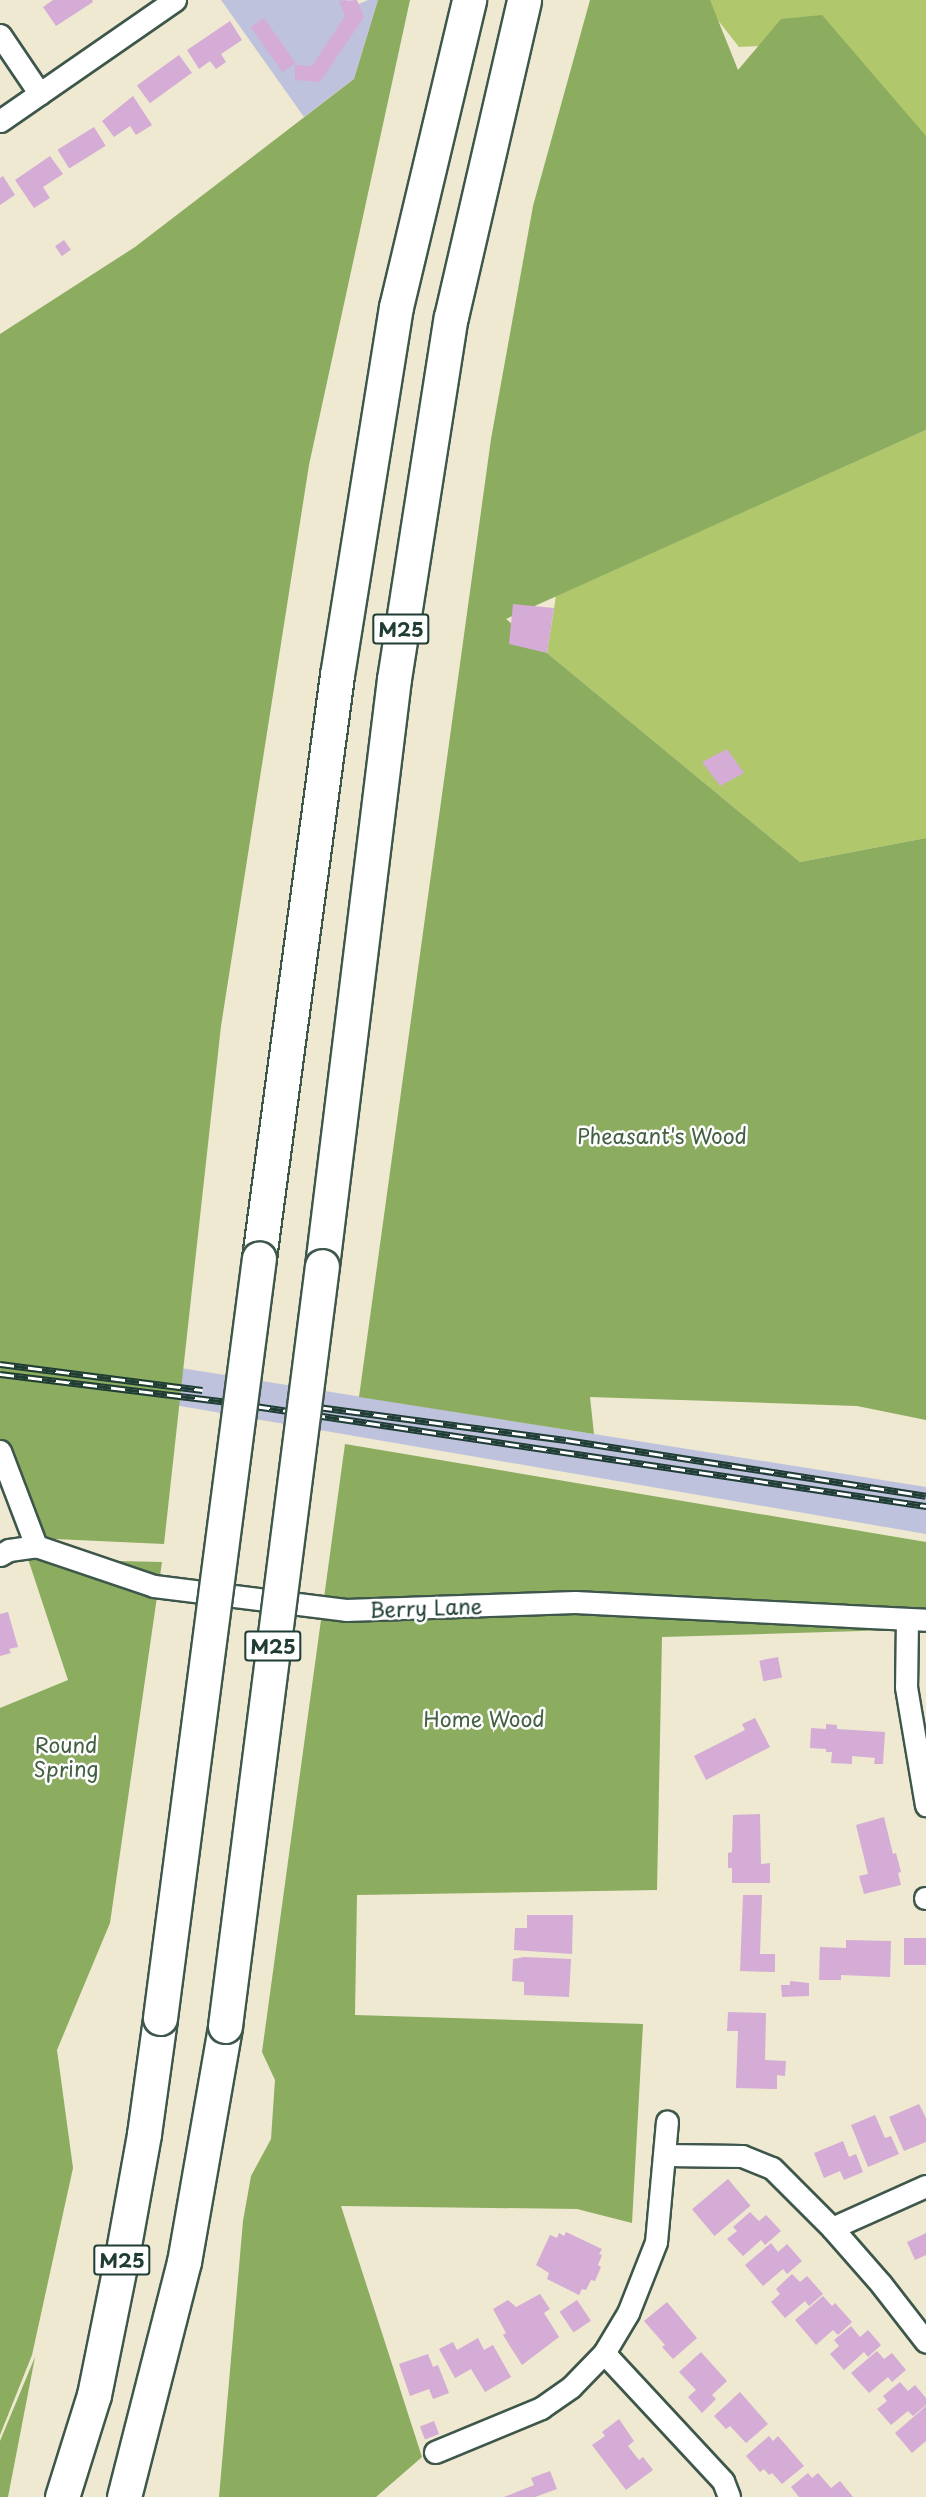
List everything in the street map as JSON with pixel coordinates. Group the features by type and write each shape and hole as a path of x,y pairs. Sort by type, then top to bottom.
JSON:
{"highway":[{"name":"M25","path":"62,2497 94,2395 144,2134 337,675 396,307 469,0"},
{"name":"M25","path":"124,2497 184,2262 225,2026 394,679 451,317 524,0"}],"street":[{"path":"0,121 175,0"},
{"path":"0,35 40,94"},
{"path":"0,1450 36,1546 9,1550 0,1555"},
{"name":"Berry Lane","path":"36,1546 154,1587 346,1610 575,1602 917,1619"},
{"path":"917,1619 906,1687 926,1805"},
{"path":"435,2452 541,2408 571,2387 604,2353 628,2313 656,2242 667,2121"},
{"path":"664,2155 742,2156 772,2168 832,2228 881,2284 926,2342"},
{"path":"832,2228 926,2186"},
{"path":"604,2353 723,2481 729,2497"}],"shaded area":[{"path":"221,0 347,0 352,7 368,0 378,0 354,79 304,117"},
{"path":"0,1345 118,1358 926,1487 926,1534 110,1394"}],"green space":[{"path":"378,0 410,0 309,465 221,1026 164,1544 33,1538 0,1452 0,334 135,247 354,79"},
{"name":"Pheasant's Wood","path":"590,0 710,0 738,70 781,19 822,15 926,136 926,430 506,619 800,862 926,838 926,1420 857,1406 590,1397 594,1434 359,1397 491,439 533,206"},
{"path":"702,0 926,0 926,137 795,44 739,47"},
{"path":"926,430 926,838 800,862 547,653 556,596"},
{"name":"Home Wood","path":"345,1444 926,1542 926,1629 662,1637 657,1890 357,1895 355,2015 643,2024 632,2223 577,2209 341,2206 422,2457 376,2497 219,2497 243,2221 251,2176 271,2139 275,2080 262,2052"},
{"name":"Round Spring","path":"28,1559 162,1562 110,1923 57,2050 73,2168 32,2355 0,2435 0,1708 68,1680"},
{"path":"35,2357 8,2497 0,2497 0,2441"}],"building":[{"path":"53,0 92,0 93,2 56,26 43,7"},
{"path":"357,0 364,17 320,82 295,80 295,65 312,66 345,16 339,1"},
{"path":"264,18 296,63 282,72 251,27"},
{"path":"230,21 242,40 221,54 226,62 216,69 210,61 199,69 187,50"},
{"path":"179,55 192,73 150,103 137,86"},
{"path":"133,96 152,125 136,135 130,126 114,137 102,121"},
{"path":"94,127 106,146 69,168 58,150"},
{"path":"50,156 63,174 43,187 50,198 34,208 15,180"},
{"path":"3,176 15,195 0,205 0,178"},
{"path":"64,240 71,250 62,256 55,246"},
{"path":"513,604 554,608 547,653 509,644"},
{"path":"727,749 744,773 720,786 702,762"},
{"path":"8,1612 18,1647 9,1649 11,1653 0,1656 0,1614"},
{"path":"778,1657 782,1678 763,1681 759,1661"},
{"path":"755,1718 770,1747 706,1780 694,1756 745,1730 742,1724"},
{"path":"826,1724 837,1725 837,1729 885,1732 883,1764 874,1764 875,1758 852,1756 852,1764 831,1763 832,1752 826,1752 826,1749 810,1748 811,1728 826,1729"},
{"path":"760,1814 761,1864 770,1863 770,1883 732,1883 732,1868 728,1868 728,1853 732,1852 733,1815"},
{"path":"884,1817 893,1854 896,1853 901,1872 898,1873 901,1885 864,1894 859,1876 868,1874 856,1825"},
{"path":"743,1895 762,1895 760,1954 775,1954 775,1972 740,1971"},
{"path":"527,1915 573,1915 572,1954 514,1950 515,1928 527,1928"},
{"path":"904,1938 926,1938 926,1965 904,1965"},
{"path":"846,1940 891,1941 890,1977 841,1975 841,1980 819,1980 820,1947 846,1948"},
{"path":"524,1957 571,1959 569,1997 524,1995 524,1982 512,1981 513,1959"},
{"path":"790,1981 809,1983 809,1996 782,1997 781,1985 790,1985"},
{"path":"728,2012 766,2013 765,2060 786,2061 785,2076 777,2075 777,2089 736,2088 738,2031 727,2031"},
{"path":"919,2104 926,2118 926,2142 904,2151 889,2117"},
{"path":"875,2115 885,2138 891,2136 899,2154 868,2167 851,2125"},
{"path":"843,2141 849,2157 856,2154 863,2172 844,2180 840,2171 824,2178 814,2153"},
{"path":"728,2179 750,2206 714,2236 692,2209"},
{"path":"750,2212 759,2221 766,2215 781,2231 765,2245 761,2240 743,2256 727,2239 737,2231 733,2227"},
{"path":"566,2232 602,2249 598,2265 601,2267 595,2281 591,2280 586,2290 582,2289 579,2295 547,2279 549,2273 536,2265 550,2235 557,2238 559,2233 564,2236"},
{"path":"926,2233 926,2255 915,2260 907,2242"},
{"path":"771,2243 778,2252 787,2244 802,2261 787,2274 783,2269 763,2286 745,2265"},
{"path":"792,2274 800,2282 807,2276 823,2294 809,2306 805,2301 785,2318 771,2302 780,2294 776,2289"},
{"path":"540,2294 550,2309 544,2313 559,2337 522,2365 503,2335 506,2333 493,2309 508,2300 516,2307"},
{"path":"823,2296 832,2306 835,2303 852,2322 838,2335 833,2330 816,2345 795,2320"},
{"path":"577,2300 591,2321 574,2332 560,2312"},
{"path":"667,2302 697,2338 673,2359 662,2347 665,2345 644,2321"},
{"path":"851,2326 860,2337 868,2330 881,2345 868,2357 864,2352 844,2370 830,2354 839,2346 834,2340"},
{"path":"478,2338 484,2350 493,2345 511,2377 485,2392 471,2369 455,2378 439,2349 453,2342 457,2350"},
{"path":"877,2351 884,2359 892,2353 906,2370 892,2382 888,2377 869,2393 851,2373"},
{"path":"701,2352 727,2381 712,2395 716,2399 702,2413 688,2397 696,2390 679,2372"},
{"path":"428,2354 433,2367 438,2365 449,2393 433,2399 429,2389 410,2396 399,2364"},
{"path":"900,2382 908,2391 915,2385 926,2398 926,2405 913,2416 908,2411 891,2425 877,2409 887,2401 883,2396"},
{"path":"740,2392 768,2424 746,2443 730,2426 726,2429 714,2416"},
{"path":"926,2406 926,2441 912,2453 895,2433"},
{"path":"619,2419 634,2441 628,2446 639,2460 643,2457 653,2470 626,2490 592,2445 605,2436 602,2432"},
{"path":"434,2421 439,2434 425,2439 420,2426"},
{"path":"769,2436 773,2441 778,2436 804,2466 782,2484 772,2473 769,2475 764,2469 760,2472 746,2456"},
{"path":"550,2471 557,2489 535,2497 504,2497 534,2485 531,2478"},
{"path":"808,2473 812,2478 818,2473 831,2488 840,2481 853,2497 799,2497 791,2487"}],"railway":[{"path":"0,1364 202,1390"},
{"path":"0,1374 228,1402 926,1506"},
{"path":"318,1407 566,1440 926,1496"}]}
